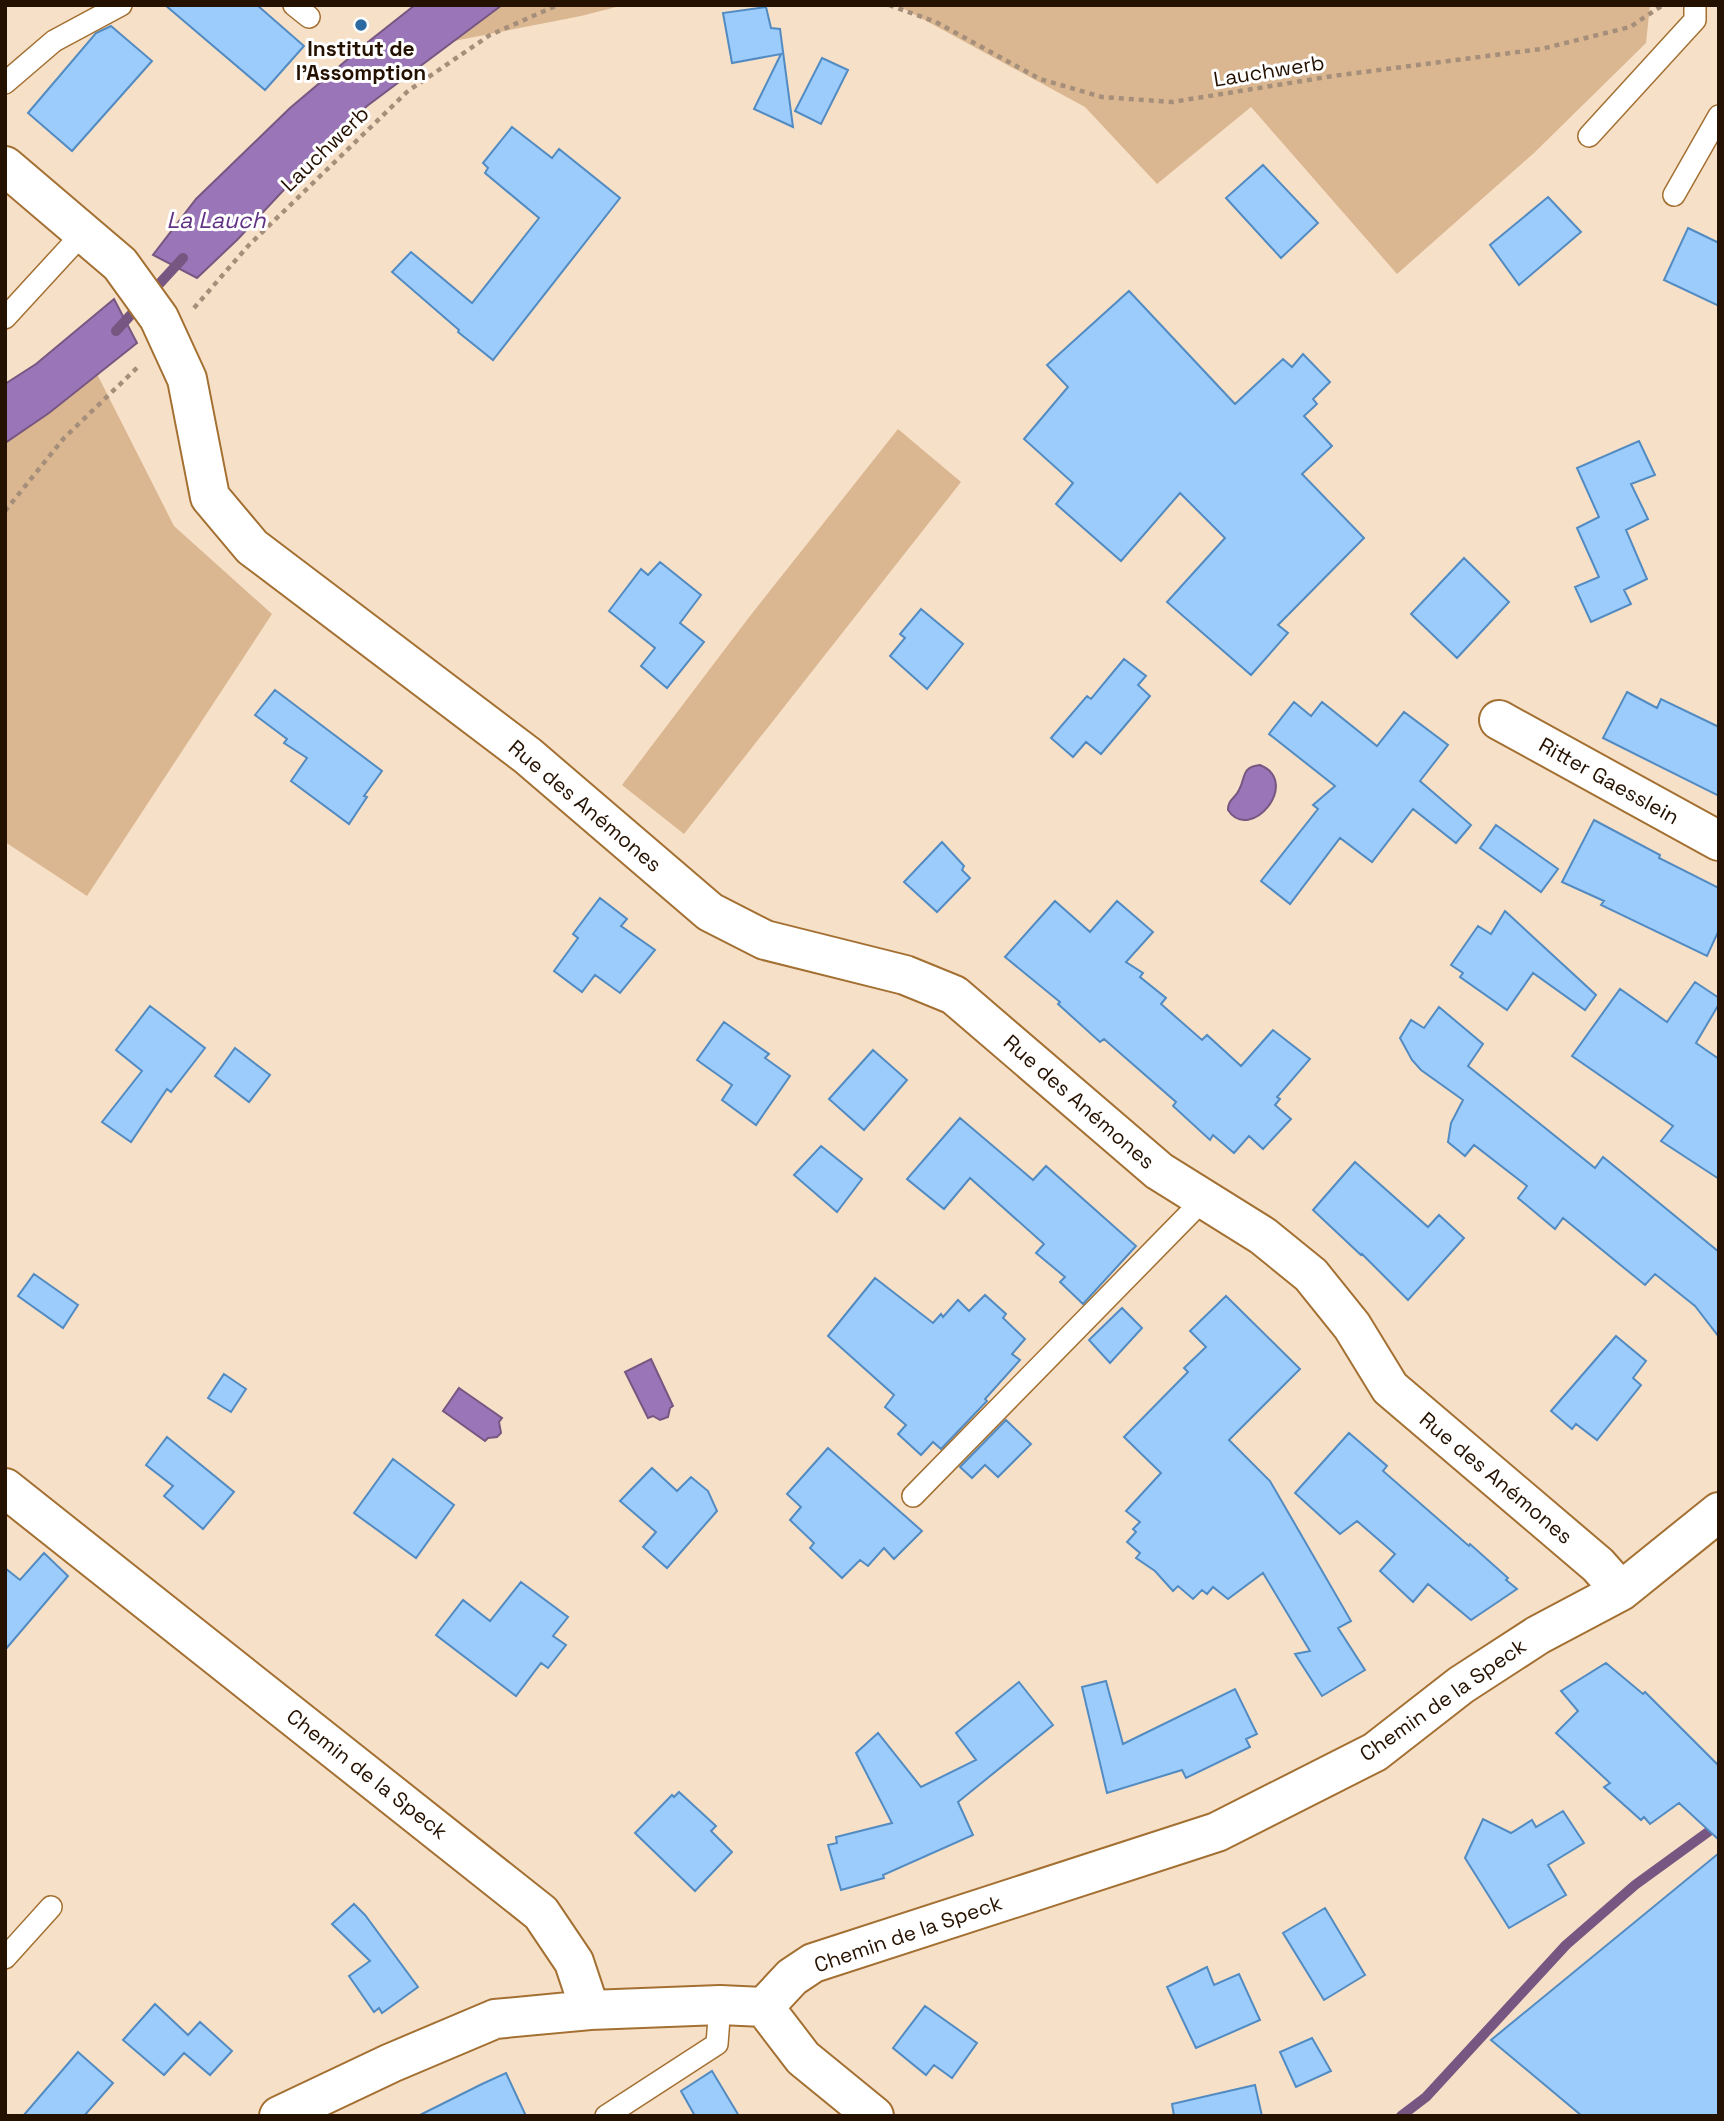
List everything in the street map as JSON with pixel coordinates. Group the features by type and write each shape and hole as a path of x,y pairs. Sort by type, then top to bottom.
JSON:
{"street":[{"name":"Rue des Anémones","path":"5,166 120,264 163,328 187,379 210,497 252,547 528,756 710,912 765,940 905,975 954,995 1159,1171 1264,1236 1311,1275 1352,1326 1390,1388 1598,1565 1621,1591"},
{"name":"Ritter Gaesslein","path":"1499,720 1719,841"},
{"name":"Chemin de la Speck","path":"5,1488 541,1913 574,1962 590,2010"},
{"name":"Chemin de la Speck","path":"764,2007 792,1977 813,1963 1217,1832 1375,1752 1461,1685 1538,1635 1621,1591 1719,1512"},
{"path":"279,2116 391,2063 495,2019 590,2010 720,2005 764,2007 803,2058 874,2116"}],"lane":[{"path":"5,83 54,41 121,5"},
{"path":"1589,136 1695,20 1695,5"},
{"path":"1674,195 1719,116"},
{"path":"5,318 83,233"},
{"path":"913,1496 1203,1200"},
{"path":"5,1958 51,1907"},
{"path":"606,2116 717,2044 720,2005"}],"path":[{"name":"Lauchwerb","path":"5,511 64,438 163,328 408,91 490,36 558,5"},
{"name":"Lauchwerb","path":"889,5 936,22 1040,79 1102,97 1172,102 1333,76 1541,49 1629,27 1663,5"}],"shaded area":[{"path":"502,5 624,5 454,41"},
{"path":"897,5 1650,5 1646,43 1534,153 1397,274 1251,107 1157,184 1085,107"},
{"path":"97,374 174,526 272,614 87,896 5,842 5,443"},
{"path":"898,429 961,482 684,834 622,785 750,616"}],"water":[{"name":"La Lauch","path":"415,5 502,5 367,106 197,278 153,255 196,199 290,108"},
{"path":"114,299 137,343 49,413 5,443 5,384 36,364"},
{"path":"1260,765 1272,773 1276,784 1274,796 1268,807 1259,815 1248,820 1237,819 1228,810 1229,804 1239,790 1247,770"},
{"path":"651,1359 673,1406 668,1417 660,1420 653,1416 648,1418 625,1372"},
{"path":"459,1388 502,1418 499,1422 501,1433 497,1437 485,1441 443,1411"}],"building":[{"path":"165,5 257,5 304,46 265,90"},
{"path":"766,7 771,28 780,29 793,127 754,109 781,54 732,63 723,13"},
{"path":"111,26 152,61 72,151 28,113 96,33"},
{"path":"822,58 848,70 821,124 795,111"},
{"path":"512,127 552,158 559,149 620,198 493,360 392,272 411,252 472,303 539,218 485,173 488,168 483,163"},
{"path":"1263,165 1318,223 1281,258 1226,198"},
{"path":"1548,197 1581,232 1519,285 1490,245"},
{"path":"1688,228 1719,243 1719,306 1664,280"},
{"path":"1129,291 1235,404 1283,359 1292,367 1303,354 1330,382 1313,399 1317,404 1304,416 1332,446 1302,474 1364,538 1278,625 1288,633 1251,675 1167,602 1225,538 1180,493 1121,561 1056,504 1073,483 1024,439 1068,387 1047,365"},
{"path":"1639,441 1655,475 1631,484 1648,519 1626,530 1647,579 1624,590 1631,604 1591,622 1575,587 1599,577 1577,528 1599,517 1577,468"},
{"path":"1464,558 1509,602 1457,658 1411,614"},
{"path":"660,562 701,595 680,623 704,642 667,688 641,666 655,648 609,611 641,569 648,575"},
{"path":"921,609 963,644 927,689 890,656 905,638 900,634"},
{"path":"1124,659 1146,676 1138,685 1150,696 1101,754 1086,742 1073,757 1051,738 1087,696 1091,699"},
{"path":"275,690 382,771 349,824 291,781 307,758 284,743 287,739 255,715"},
{"path":"1627,692 1657,708 1661,699 1719,727 1719,796 1603,738"},
{"path":"1294,702 1311,716 1322,702 1377,746 1404,712 1448,745 1420,781 1471,825 1456,843 1413,809 1372,862 1340,838 1290,904 1261,881 1318,809 1313,805 1335,786 1269,734"},
{"path":"1594,820 1660,855 1659,858 1719,888 1719,930 1707,956 1601,905 1604,901 1562,882"},
{"path":"1496,825 1558,869 1541,892 1480,848"},
{"path":"942,842 964,866 962,870 970,878 937,912 904,882"},
{"path":"600,898 627,919 621,926 655,950 620,993 595,975 582,992 554,971 578,938 573,934"},
{"path":"1055,901 1090,932 1117,901 1153,932 1126,962 1143,973 1140,977 1166,998 1161,1004 1202,1040 1207,1035 1241,1066 1273,1030 1310,1059 1277,1097 1280,1099 1275,1105 1291,1119 1263,1149 1249,1136 1234,1153 1213,1135 1210,1140 1173,1106 1176,1102 1104,1039 1100,1042 1058,1004 1060,1002 1005,957"},
{"path":"1505,911 1596,995 1585,1010 1533,973 1507,1010 1460,977 1463,973 1451,965 1478,926 1491,934"},
{"path":"1695,982 1719,998 1719,1004 1696,1043 1719,1059 1719,1179 1661,1141 1673,1126 1572,1056 1620,989 1667,1022"},
{"path":"150,1006 205,1048 171,1092 167,1089 131,1142 102,1122 142,1071 116,1050"},
{"path":"1439,1007 1483,1044 1468,1066 1595,1168 1603,1157 1719,1252 1719,1337 1695,1306 1655,1274 1645,1285 1563,1218 1555,1229 1518,1198 1527,1186 1474,1145 1465,1156 1448,1142 1451,1123 1463,1100 1421,1070 1400,1038 1411,1020 1424,1028"},
{"path":"724,1022 769,1054 765,1058 790,1076 756,1125 722,1100 732,1085 697,1060"},
{"path":"235,1048 270,1075 249,1102 215,1076"},
{"path":"873,1050 907,1080 864,1130 829,1099"},
{"path":"960,1118 1033,1180 1046,1166 1136,1246 1083,1304 1060,1282 1065,1277 1036,1253 1044,1244 970,1178 944,1209 907,1179"},
{"path":"821,1146 862,1179 837,1212 794,1175"},
{"path":"1355,1162 1428,1227 1439,1215 1464,1238 1408,1300 1313,1210"},
{"path":"34,1274 78,1305 63,1328 18,1296"},
{"path":"875,1278 933,1323 941,1314 943,1317 958,1300 969,1311 985,1295 1006,1314 1003,1318 1025,1339 1012,1354 1020,1360 985,1399 987,1401 941,1449 933,1442 921,1455 898,1434 906,1425 885,1407 894,1395 828,1336"},
{"path":"1226,1296 1300,1369 1229,1440 1270,1481 1351,1621 1338,1628 1365,1670 1322,1696 1295,1654 1310,1651 1263,1573 1228,1599 1213,1587 1207,1594 1202,1590 1193,1599 1178,1586 1173,1591 1155,1571 1136,1558 1140,1553 1127,1542 1140,1522 1126,1511 1161,1473 1124,1437 1188,1372 1184,1368 1206,1347 1190,1331"},
{"path":"1122,1308 1142,1328 1110,1363 1089,1340"},
{"path":"1616,1336 1646,1361 1633,1378 1641,1385 1597,1440 1576,1424 1572,1429 1551,1411"},
{"path":"224,1374 246,1389 231,1412 208,1398"},
{"path":"1006,1420 1031,1444 998,1477 985,1465 972,1478 960,1467"},
{"path":"1349,1433 1387,1466 1383,1471 1469,1546 1470,1544 1517,1589 1471,1620 1428,1584 1413,1602 1380,1571 1395,1554 1357,1521 1340,1534 1295,1493"},
{"path":"167,1437 234,1492 203,1529 164,1496 173,1486 146,1465"},
{"path":"828,1448 922,1531 894,1559 884,1548 868,1566 860,1560 842,1578 810,1548 814,1543 790,1520 801,1507 787,1494"},
{"path":"393,1459 454,1505 416,1558 354,1513"},
{"path":"652,1468 677,1491 691,1477 708,1491 717,1511 667,1568 643,1547 656,1532 620,1501"},
{"path":"44,1553 68,1576 5,1650 5,1568 20,1580"},
{"path":"521,1582 568,1617 553,1636 566,1645 548,1668 541,1663 516,1696 436,1635 463,1600 490,1621"},
{"path":"1606,1663 1643,1694 1645,1692 1719,1766 1719,1840 1679,1803 1650,1824 1644,1817 1641,1820 1604,1787 1610,1783 1556,1733 1578,1711 1561,1691"},
{"path":"1106,1681 1123,1744 1235,1689 1257,1734 1246,1739 1250,1747 1186,1778 1182,1770 1107,1793 1082,1687"},
{"path":"1019,1682 1053,1725 958,1802 973,1835 883,1875 884,1878 841,1890 828,1845 837,1843 836,1837 892,1823 856,1753 878,1733 921,1787 976,1760 956,1733"},
{"path":"679,1792 716,1826 711,1831 732,1852 695,1891 635,1833 672,1795 674,1797"},
{"path":"1563,1811 1584,1843 1548,1865 1566,1895 1509,1928 1465,1858 1483,1819 1511,1833 1532,1820 1536,1827"},
{"path":"1719,1853 1719,2116 1582,2116 1491,2040"},
{"path":"354,1904 418,1987 382,2013 379,2008 374,2012 349,1976 370,1961 332,1924"},
{"path":"1325,1908 1365,1975 1324,2000 1283,1933"},
{"path":"1207,1967 1214,1985 1239,1974 1260,2020 1196,2048 1167,1987"},
{"path":"155,2004 188,2035 200,2022 232,2051 210,2075 184,2053 164,2075 123,2040"},
{"path":"925,2006 977,2043 952,2078 934,2065 926,2075 893,2048"},
{"path":"1312,2038 1331,2071 1296,2087 1280,2052"},
{"path":"78,2052 113,2083 84,2116 23,2116"},
{"path":"712,2071 739,2116 695,2116 681,2091"},
{"path":"506,2073 526,2116 418,2116 482,2084"},
{"path":"1255,2085 1262,2116 1174,2116 1172,2104"}],"waterway":[{"path":"116,331 183,258"},
{"path":"1401,2116 1426,2097 1566,1945 1635,1885 1719,1824"}],"place":[{"name":"Institut de l'Assomption","path":"361,25"}]}
